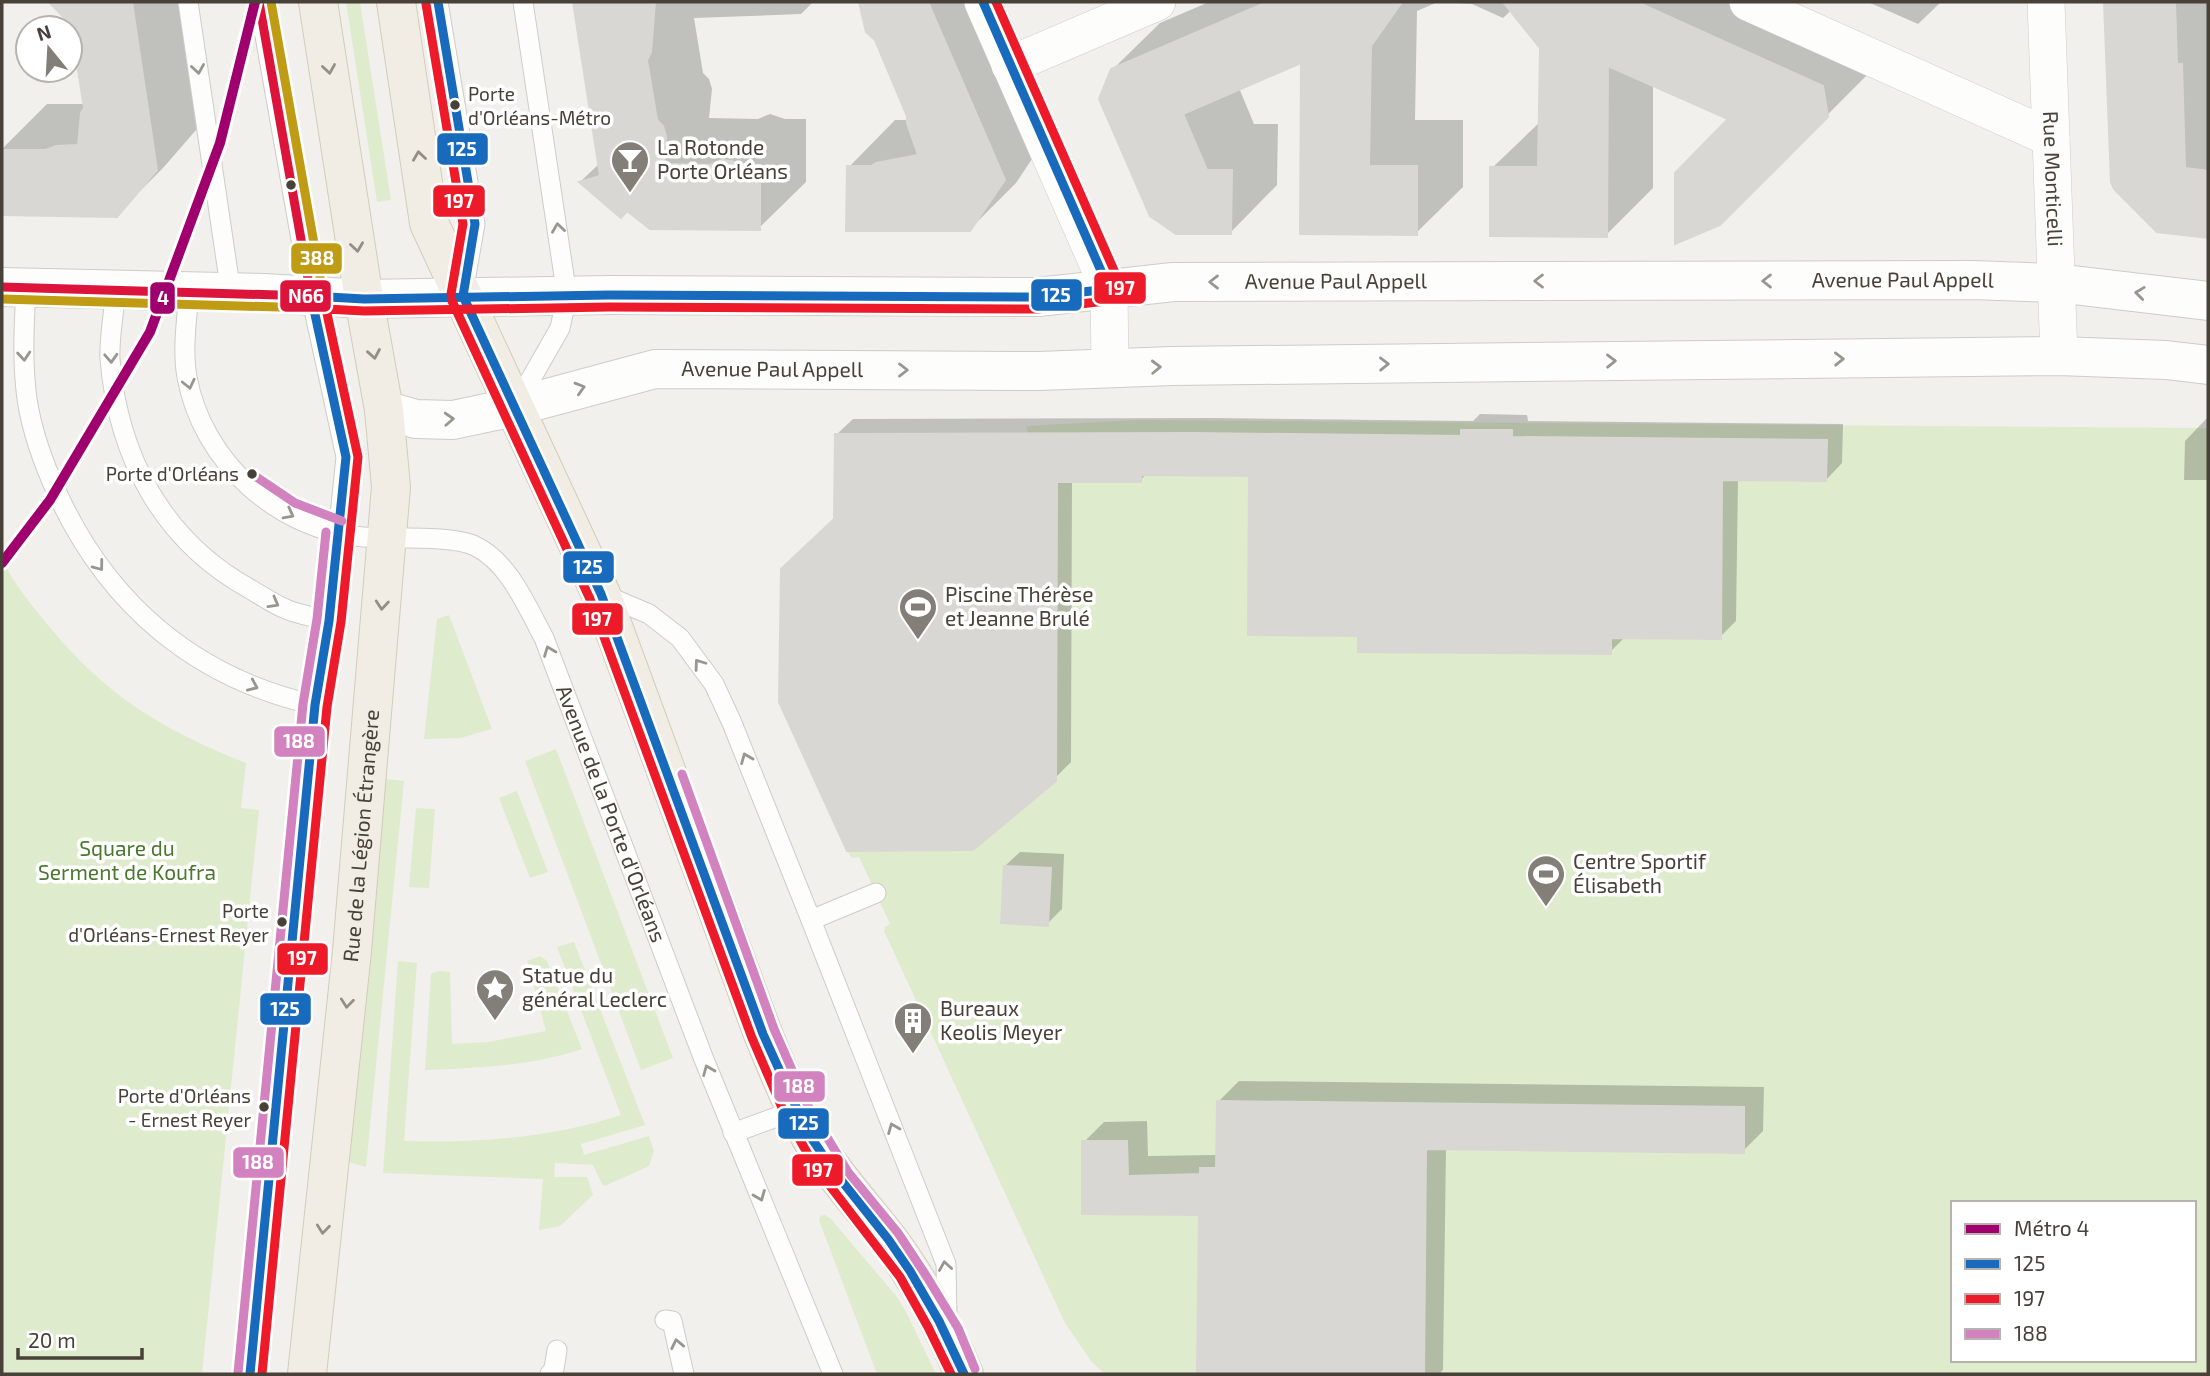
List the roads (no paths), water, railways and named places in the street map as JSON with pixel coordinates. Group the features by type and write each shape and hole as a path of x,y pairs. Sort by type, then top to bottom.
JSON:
{"main road":[{"name":"Rue de la Légion Étrangère","path":"307,1374 352,951 391,487 384,410 318,2"},
{"path":"396,2 429,223 601,594 763,1034 796,1110 838,1179 889,1241 947,1334 964,1374"}],"street":[{"path":"983,2 1109,289 1110,368"},
{"path":"1010,65 1157,2"},
{"path":"1748,2 1919,76 2051,138"},
{"name":"Rue Monticelli","path":"2046,2 2059,356"},
{"name":"Avenue Paul Appell","path":"14,287 364,299 463,296 1038,297 1173,282 1972,280 2056,283 2208,301"},
{"name":"Avenue Paul Appell","path":"384,410 416,419 453,420 514,407 655,369 1039,372 1110,368 2059,356 2166,360 2208,365"}],"lane":[{"path":"188,2 231,293"},
{"path":"250,1374 315,705 329,621 346,457 311,296 259,2"},
{"path":"438,2 475,224 463,296"},
{"path":"514,407 560,328 567,296 523,2"},
{"path":"14,287 23,343 27,400 44,464 73,527 99,567 161,633 196,657 277,696 315,705"},
{"path":"116,290 110,357 120,422 145,485 177,530 199,554 224,575 286,610 329,621"},
{"name":"Avenue de la Porte d'Orléans","path":"189,292 186,375 197,413 214,446 246,484 263,498 300,520 338,533 455,541 474,546 490,557 508,576 528,608 544,638 733,1133 833,1374"},
{"path":"601,594 649,614 680,638 714,684 811,920 946,1265 947,1334"},
{"path":"811,920 876,892"},
{"path":"733,1133 796,1110"},
{"path":"665,1320 672,1321 684,1374"},
{"path":"550,1374 557,1350"}],"metro line":[{"name":"4","path":"2,563 50,500 150,332 220,143 255,2"}],"place":[{"name":"Porte d'Orléans-Métro","path":"455,105"},
{"name":"La Rotonde Porte Orléans","path":"630,194"},
{"name":"Porte d'Orléans","path":"252,474"},
{"name":"Piscine Thérèse et Jeanne Brulé","path":"918,641"},
{"name":"Centre Sportif Élisabeth","path":"1546,908"},
{"name":"Porte d'Orléans-Ernest Reyer","path":"282,922"},
{"name":"Statue du général Leclerc","path":"495,1022"},
{"name":"Bureaux Keolis Meyer","path":"913,1055"},
{"name":"Porte d'Orléans - Ernest Reyer","path":"264,1107"}],"park label":[{"name":"Square du Serment de Koufra","path":"127,861"}]}
